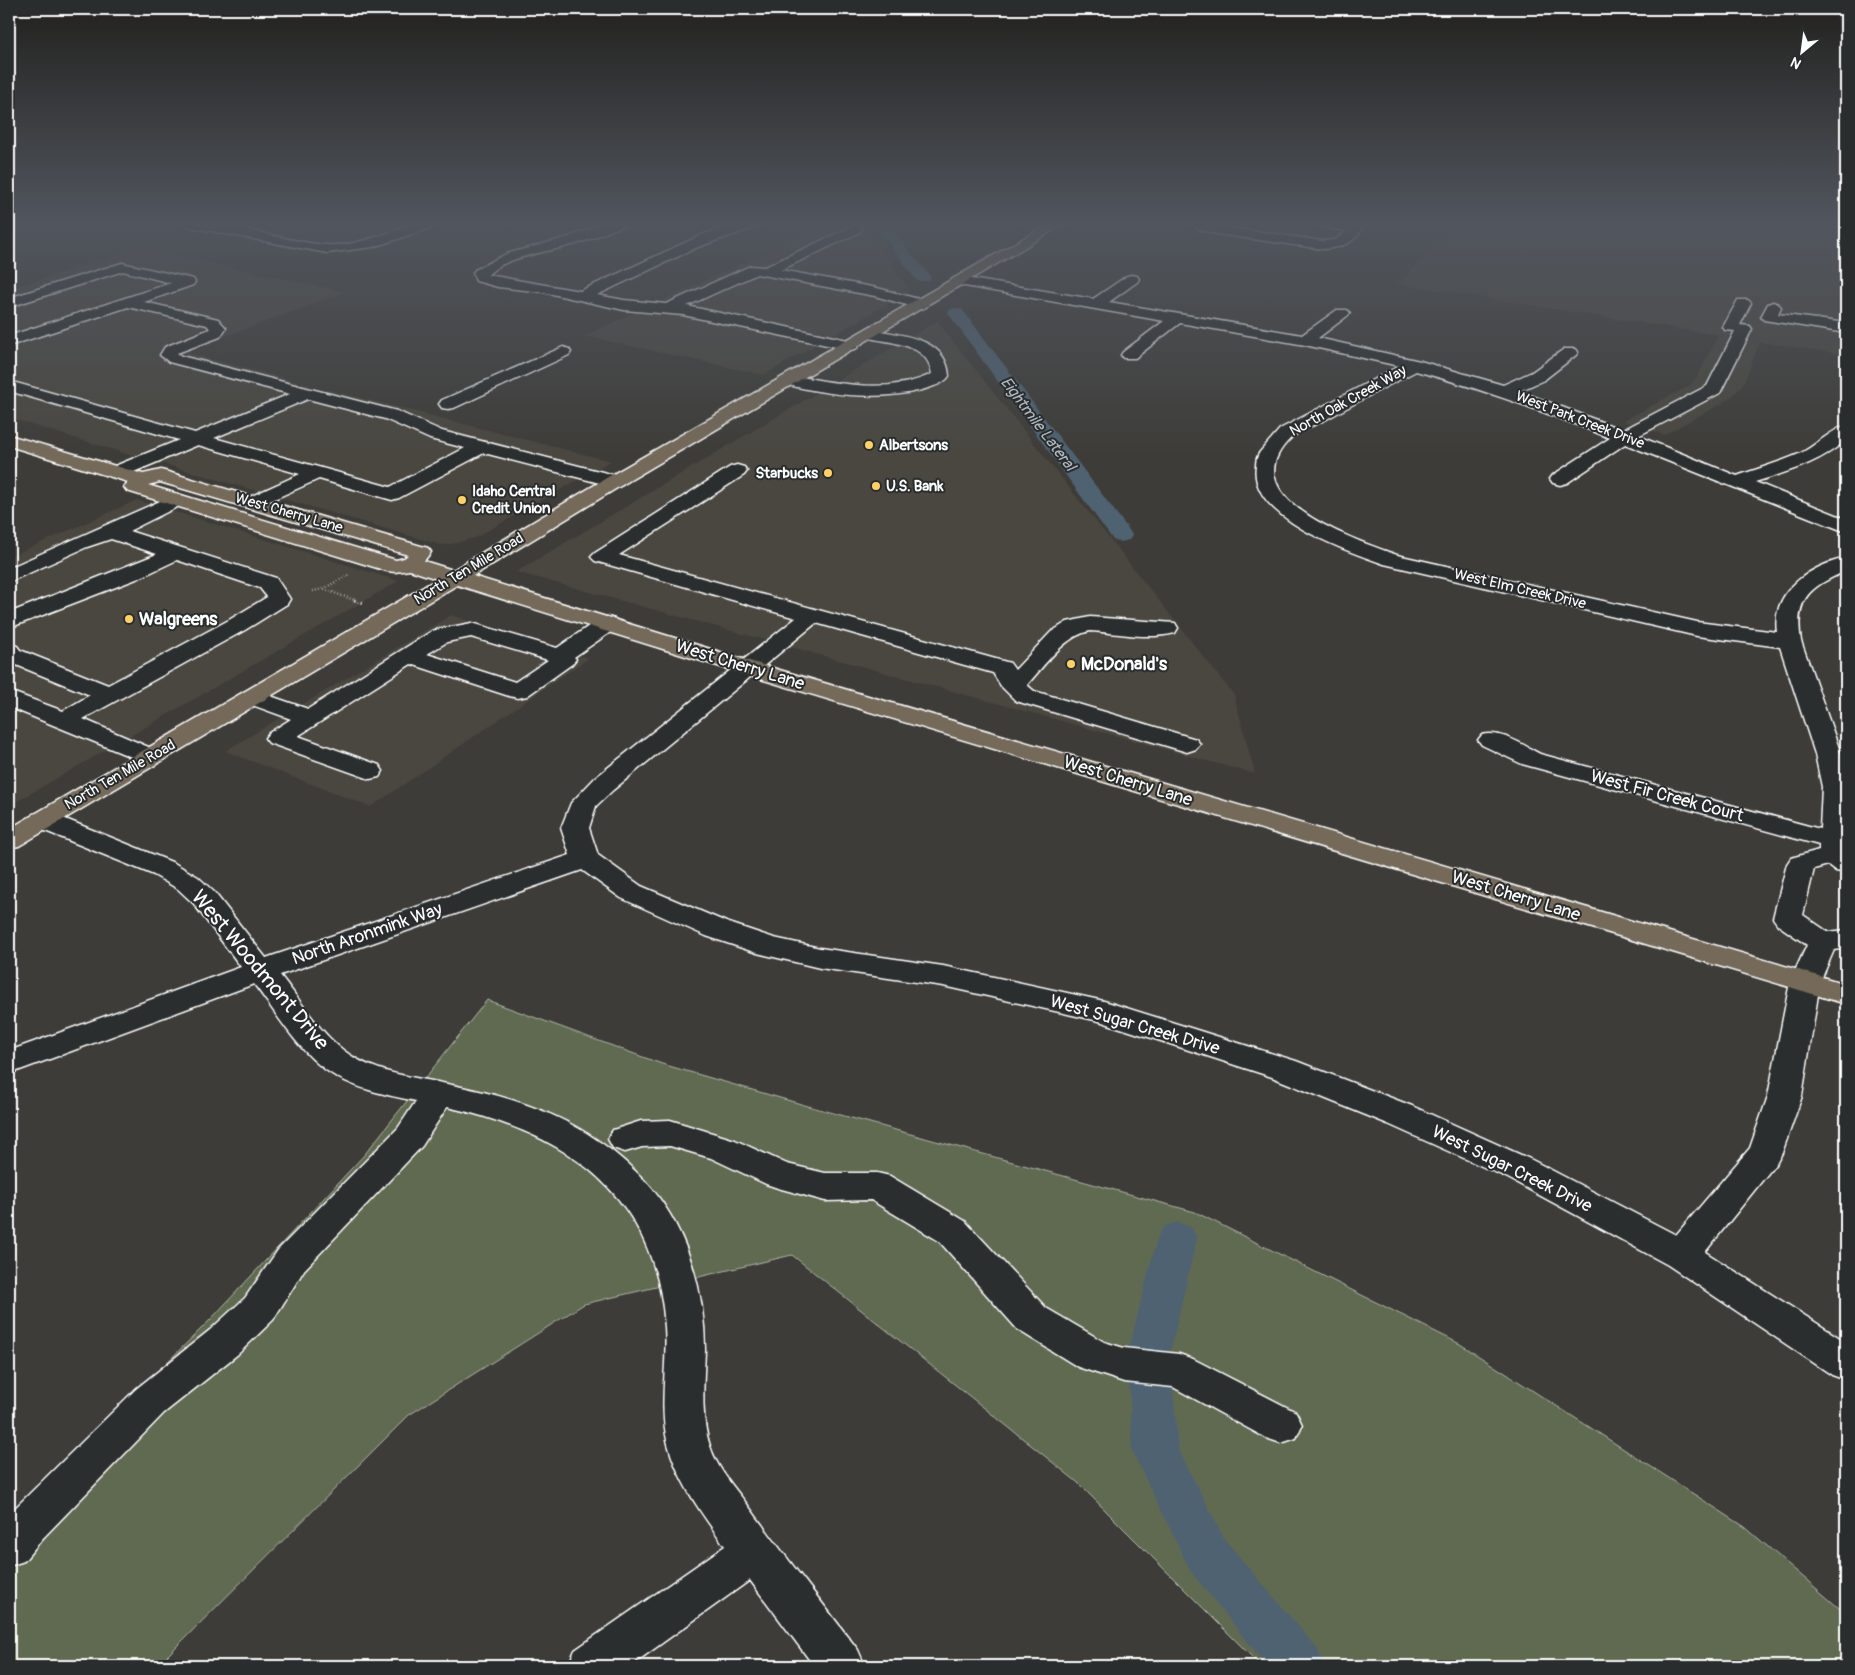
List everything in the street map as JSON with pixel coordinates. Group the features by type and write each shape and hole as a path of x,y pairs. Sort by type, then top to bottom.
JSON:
{"main road":[{"name":"North Ten Mile Road","path":"9,840 456,577 615,481 926,301"},
{"name":"West Cherry Lane","path":"9,440 142,480"},
{"name":"West Cherry Lane","path":"411,564 421,552 161,476 142,480 134,487 395,566 411,564 456,577 748,668 1846,994"}],"street":[{"path":"606,301 706,315 851,345"},
{"path":"668,309 684,301"},
{"path":"700,301 822,326"},
{"path":"911,301 921,304"},
{"name":"West Park Creek Drive","path":"1079,301 1305,340 1414,365 1504,391 1846,526"},
{"path":"1096,304 1100,301"},
{"path":"9,341 126,302 212,322 218,328 214,334 171,350 168,355 174,359 391,415 436,434 482,448 615,481"},
{"path":"1560,479 1623,437 1714,389 1738,328 1743,303"},
{"path":"706,315 725,306"},
{"path":"1772,307 1769,317 1846,328"},
{"path":"1305,340 1342,313"},
{"path":"763,326 781,317"},
{"path":"1129,355 1177,318"},
{"path":"790,380 868,391 923,384 941,376 941,371 924,347 918,344 870,334"},
{"path":"448,404 563,352"},
{"path":"1504,391 1538,376 1570,352"},
{"name":"North Oak Creek Way","path":"1270,490 1263,469 1267,455 1276,441 1286,433 1414,365"},
{"path":"9,386 392,494 482,448"},
{"path":"117,472 307,393"},
{"path":"1737,482 1820,452 1846,431"},
{"path":"737,471 602,557 1002,668 1013,685 1025,696 1187,744"},
{"path":"252,502 317,473"},
{"name":"West Elm Creek Drive","path":"1270,490 1289,512 1322,533 1342,543 1391,560 1697,629 1790,641"},
{"path":"9,576 80,543 111,532 176,500"},
{"path":"66,721 80,710 237,625 279,599 268,583 111,532"},
{"path":"9,621 174,554"},
{"path":"1681,1255 1766,1153 1785,1096 1805,982 1835,941 1788,918 1801,864 1839,851 1834,822 1835,787 1828,754 1786,628 1790,604 1796,594 1815,576 1846,564"},
{"path":"585,859 576,828 584,803 604,784 813,615"},
{"path":"560,656 607,624"},
{"path":"1013,685 1059,637 1075,627 1090,624 1144,629 1167,628"},
{"path":"370,772 278,738 440,636 472,630 560,656 564,659 518,691 409,656"},
{"path":"9,652 11,655 110,694"},
{"path":"253,696 310,718"},
{"path":"9,698 152,756"},
{"name":"West Fir Creek Court","path":"1491,740 1530,759 1839,851"},
{"name":"West Woodmont Drive","path":"43,820 164,869 188,883 204,898 314,1040 337,1062 365,1076 398,1086 477,1102 556,1128 586,1147 612,1169 636,1194 655,1223 670,1254 680,1293 685,1331 683,1415 694,1458 718,1499 754,1551 842,1666"},
{"name":"North Aronmink Way","path":"9,1063 260,971 585,859"},
{"name":"West Sugar Creek Drive","path":"585,859 631,892 716,930 820,958 943,976 1104,1012 1284,1069 1400,1115 1520,1169 1681,1255 1846,1363"},
{"path":"9,1546 27,1525 150,1401 224,1342 259,1309 291,1260 410,1137 439,1094"},
{"path":"625,1139 641,1134 670,1133 723,1149 778,1175 825,1187 877,1186 952,1231 1032,1319 1092,1355 1124,1365 1179,1371 1281,1425"},
{"path":"591,1666 754,1551"}],"path":[{"path":"313,591 322,589 354,572"},
{"path":"322,589 365,603"}],"shaded area":[{"path":"9,301 320,301 183,352 311,385 142,455 130,455 9,418"},
{"path":"660,301 892,301 764,375 584,336"},
{"path":"1505,301 1846,301 1846,355 1760,342 1744,383 1734,395 1721,404 1664,435 1623,421 1690,385 1698,375 1718,335"},
{"path":"937,321 1234,695 1255,774 516,572"},
{"path":"329,390 611,461 475,538 441,545 164,464 161,461"},
{"path":"137,500 399,581 9,806 9,557"},
{"path":"451,615 589,658 371,807 225,751"}],"green space":[{"path":"487,1000 662,1064 1195,1212 1460,1344 1745,1527 1846,1614 1846,1666 1261,1666 1076,1481 792,1255 584,1304 409,1415 157,1666 9,1666 9,1518 212,1318 365,1154"}],"waterway":[{"name":"Eightmile Lateral","path":"956,313 1121,535"},
{"name":"Eightmile Lateral","path":"1177,1238 1149,1352 1155,1451 1208,1556 1299,1666"}],"place":[{"name":"Albertsons","path":"869,445"},
{"name":"Starbucks","path":"828,473"},
{"name":"U.S. Bank","path":"876,486"},
{"name":"Idaho Central Credit Union","path":"462,500"},
{"name":"Walgreens","path":"129,619"},
{"name":"McDonald's","path":"1071,664"}]}
